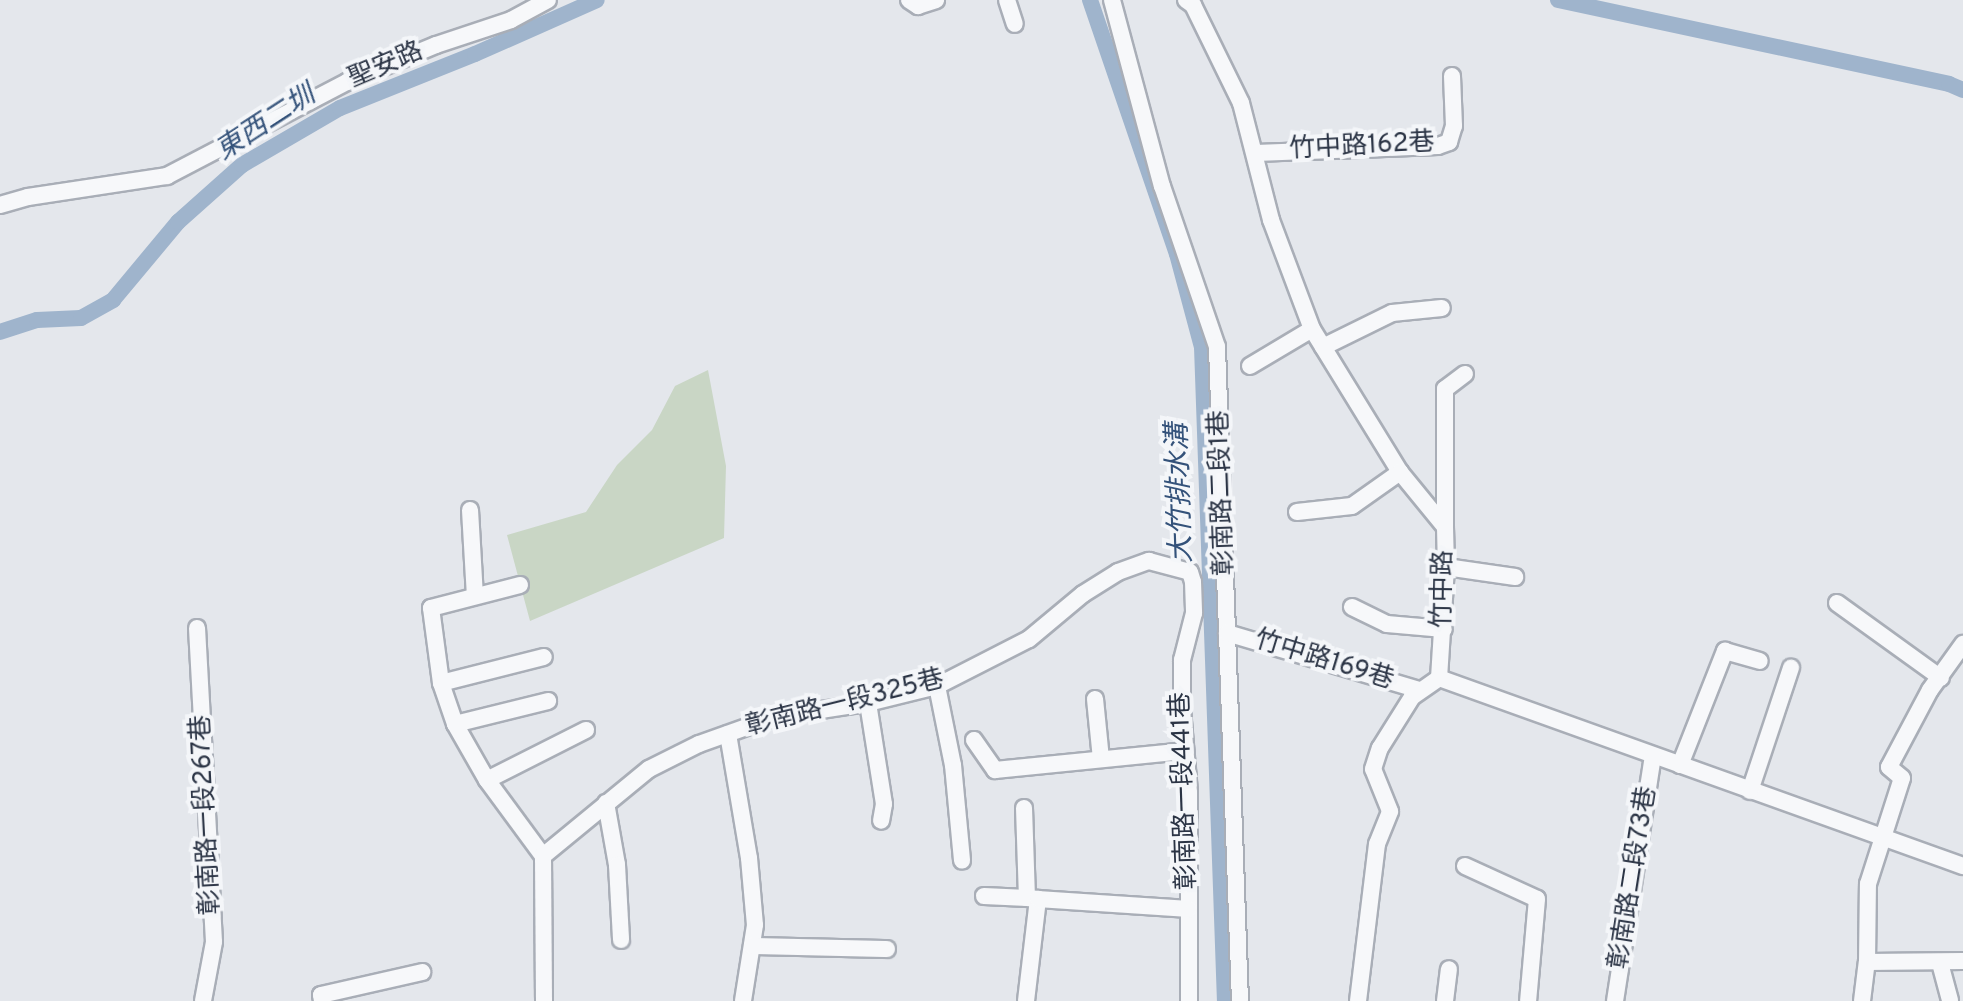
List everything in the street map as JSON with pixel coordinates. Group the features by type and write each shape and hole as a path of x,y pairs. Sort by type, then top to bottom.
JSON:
{"street":[{"name":"聖安路","path":"0,205 28,197 167,176 347,82 436,45 511,20 548,0"},
{"path":"909,0 918,6 936,0"},
{"path":"1007,0 1015,24"},
{"name":"彰南路二段1巷","path":"1112,0 1162,186 1217,347 1240,1001"},
{"name":"竹中路","path":"1190,3 1241,103 1275,232 1312,329 1400,472 1445,527 1444,629 1439,678"},
{"name":"竹中路162巷","path":"1256,153 1438,146 1449,142 1454,126 1452,76"},
{"path":"1323,347 1392,313 1442,308"},
{"path":"1250,366 1312,329"},
{"path":"1445,527 1445,389 1465,374"},
{"path":"1297,512 1352,506 1400,472"},
{"path":"470,510 475,596"},
{"name":"彰南路一段325巷","path":"543,856 649,769 728,734 775,717 868,703 937,686 1029,639 1083,594 1118,572 1149,561 1190,572 1193,582"},
{"path":"1446,567 1515,577"},
{"name":"彰南路一段441巷","path":"1189,1001 1189,793 1184,751 1182,660 1194,613 1193,582"},
{"path":"520,585 431,608 441,683 455,724 487,780 543,856 544,1001"},
{"path":"1837,603 1941,678"},
{"path":"1352,607 1387,624 1444,629"},
{"name":"彰南路一段267巷","path":"197,628 214,942 203,1001"},
{"name":"竹中路169巷","path":"1227,633 1420,690"},
{"path":"1862,1001 1867,962 1868,884 1902,778 1889,767 1930,690 1963,644"},
{"path":"1680,765 1725,651 1760,661"},
{"path":"441,683 544,657"},
{"path":"1750,791 1791,668"},
{"path":"1358,1001 1377,844 1390,811 1373,769 1380,748 1420,690 1439,678 1962,864"},
{"path":"937,686 953,765 962,861"},
{"path":"1095,699 1101,759"},
{"path":"455,724 548,701"},
{"path":"868,703 884,804 881,821"},
{"path":"487,780 586,730"},
{"path":"728,734 749,858 755,925 743,1001"},
{"path":"974,740 995,770 1184,751"},
{"name":"彰南路二段73巷","path":"1615,1001 1653,756"},
{"path":"606,803 617,865 621,940"},
{"path":"1024,808 1033,898 1026,1001"},
{"path":"1465,866 1537,899 1528,1001"},
{"path":"984,896 1189,909"},
{"path":"752,946 887,949"},
{"path":"1867,962 1963,961"},
{"path":"1940,963 1950,1001"},
{"path":"1445,1001 1449,969"},
{"path":"322,1001 321,995 422,972"}],"green space":[{"path":"708,370 726,466 724,538 530,621 507,535 586,512 617,465 652,430 675,386"}],"waterway":[{"name":"東西二圳","path":"0,332 37,320 81,318 113,300 178,222 242,165 340,108 475,54 597,0"},
{"name":"大竹排水溝","path":"1090,0 1177,254 1202,347 1225,1001"},
{"path":"1558,0 1949,84 1963,90"}]}
